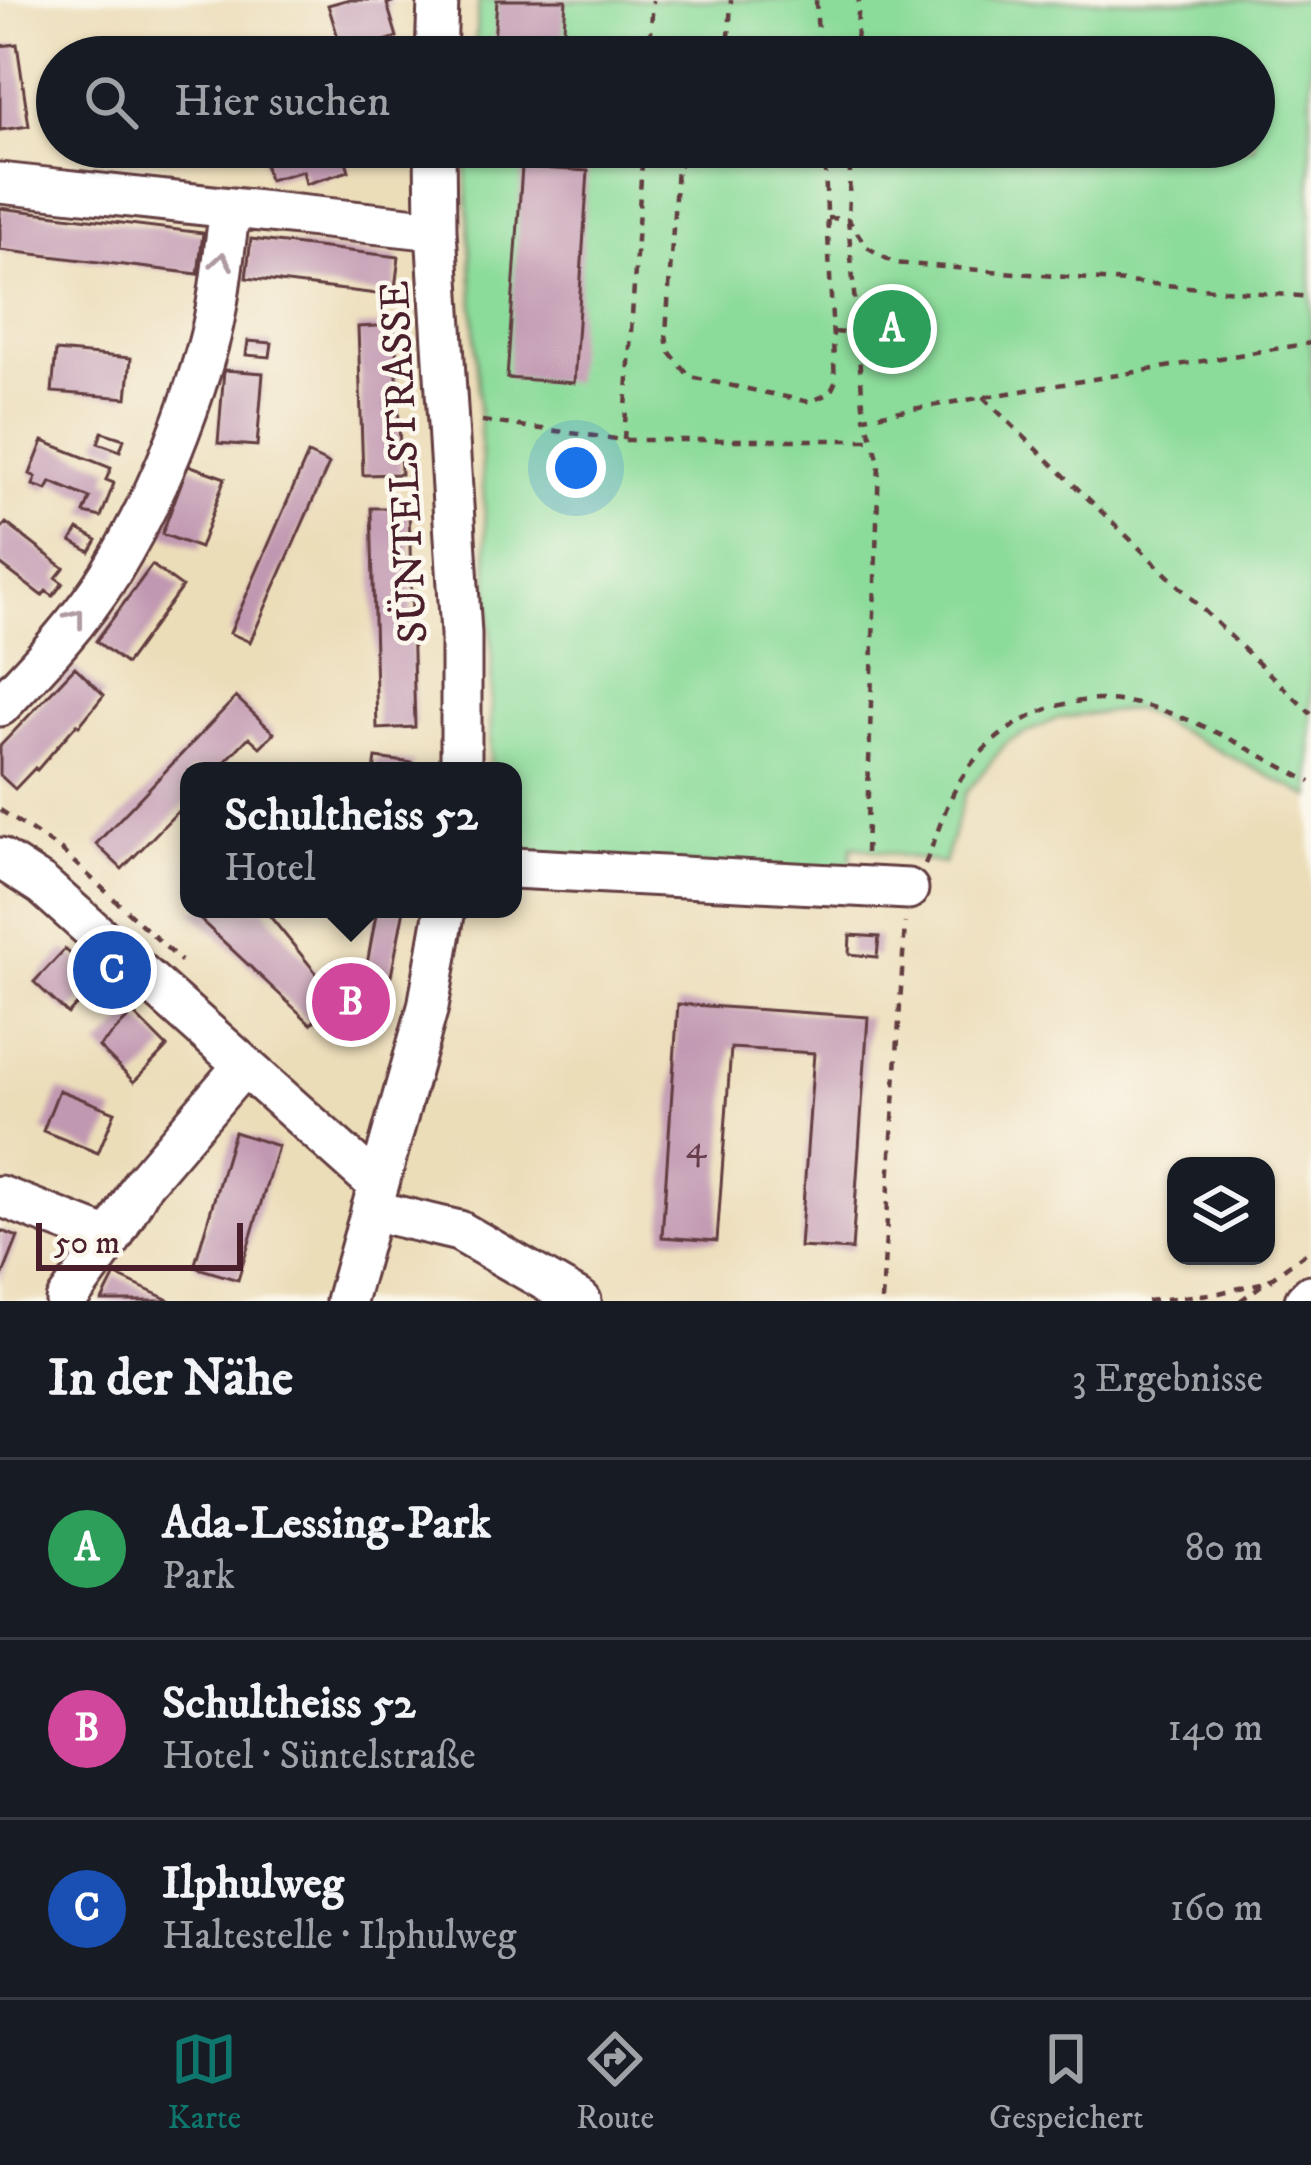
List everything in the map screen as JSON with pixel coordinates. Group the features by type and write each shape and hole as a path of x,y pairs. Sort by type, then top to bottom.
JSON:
{"street":[{"path":"437,36 438,0"},
{"name":"SÜNTELSTRASSE","path":"435,168 461,634 461,762"},
{"path":"0,183 436,230"},
{"path":"0,706 41,663 109,575 146,506 187,412 209,341 230,210"},
{"path":"0,858 42,885 244,1066 374,1198 458,1231 581,1301"},
{"path":"522,868 908,889"},
{"path":"346,1301 428,1007 443,918"},
{"path":"66,1301 111,1239 143,1183 244,1066"},
{"path":"0,1196 111,1239"}],"path":[{"path":"650,36 652,0"},
{"path":"729,36 731,0"},
{"path":"816,0 818,36"},
{"path":"856,36 859,0"},
{"path":"624,440 642,168"},
{"path":"676,168 668,350 690,376 810,402 830,393 835,382 825,168"},
{"path":"850,168 848,219 864,417 879,462 865,887"},
{"path":"827,218 848,219"},
{"path":"848,219 866,247 894,263 1311,297"},
{"path":"834,332 857,334"},
{"path":"864,417 1311,343"},
{"path":"983,397 1311,714"},
{"path":"449,417 624,440 873,440"},
{"path":"882,1301 908,889 922,872 960,780 982,751 1012,726 1073,701 1126,700 1157,707 1311,782"},
{"path":"1296,1292 1311,1249"},
{"path":"1147,1301 1219,1292 1296,1292"},
{"path":"1240,1301 1296,1292"}],"green space":[{"path":"479,0 1311,0 1311,797 1135,709 1059,718 1007,742 965,794 944,864 852,846 849,874 522,856 522,762 490,762 492,653 466,168 1275,168 1275,36 476,36"}],"building":[{"path":"346,0 397,0 387,4 397,36 338,36 328,5"},
{"path":"497,0 566,0 563,36 494,36"},
{"path":"17,44 29,126 0,130 0,46"},
{"path":"266,168 349,171 306,184 303,171 269,180"},
{"path":"522,168 588,171 574,383 507,378"},
{"path":"0,208 203,233 198,274 0,250"},
{"path":"251,239 399,257 394,296 246,278"},
{"path":"395,325 401,474 363,475 358,327"},
{"path":"248,341 272,343 270,357 246,355"},
{"path":"56,351 131,358 127,398 52,392"},
{"path":"224,370 263,373 257,446 218,443"},
{"path":"102,432 124,439 120,451 98,443"},
{"path":"43,441 111,468 106,480 114,483 101,517 84,513 90,498 51,482 47,490 33,485 36,477 30,474"},
{"path":"308,454 329,464 250,642 230,633"},
{"path":"188,465 225,478 200,548 162,534"},
{"path":"371,508 409,508 415,727 377,729"},
{"path":"6,523 64,568 56,578 63,583 53,596 46,591 42,596 0,564 0,530"},
{"path":"78,529 97,540 90,552 71,541"},
{"path":"152,565 182,587 126,664 96,641"},
{"path":"75,667 104,695 15,789 0,775 0,746"},
{"path":"236,697 274,733 260,747 249,737 225,762 180,762 180,809 122,869 96,844"},
{"path":"199,918 271,918 321,979 326,980 328,974 384,987 374,1029 319,1016 311,1024"},
{"path":"375,918 402,918 391,976 366,970"},
{"path":"850,935 879,937 877,957 849,954"},
{"path":"65,949 99,981 68,1014 34,982"},
{"path":"678,1004 868,1017 852,1250 800,1247 814,1053 731,1048 717,1241 662,1237"},
{"path":"133,1013 167,1047 134,1082 99,1047"},
{"path":"59,1090 115,1112 98,1153 43,1131"},
{"path":"234,1132 278,1146 238,1280 194,1267"},
{"path":"0,1230 18,1237 0,1282"},
{"path":"115,1275 171,1301 102,1301"}],"place":[{"name":"Ada-Lessing-Park","path":"892,329"},
{"name":"Ilphulweg","path":"112,970"},
{"name":"Schultheiss 52","path":"351,1002"}]}
